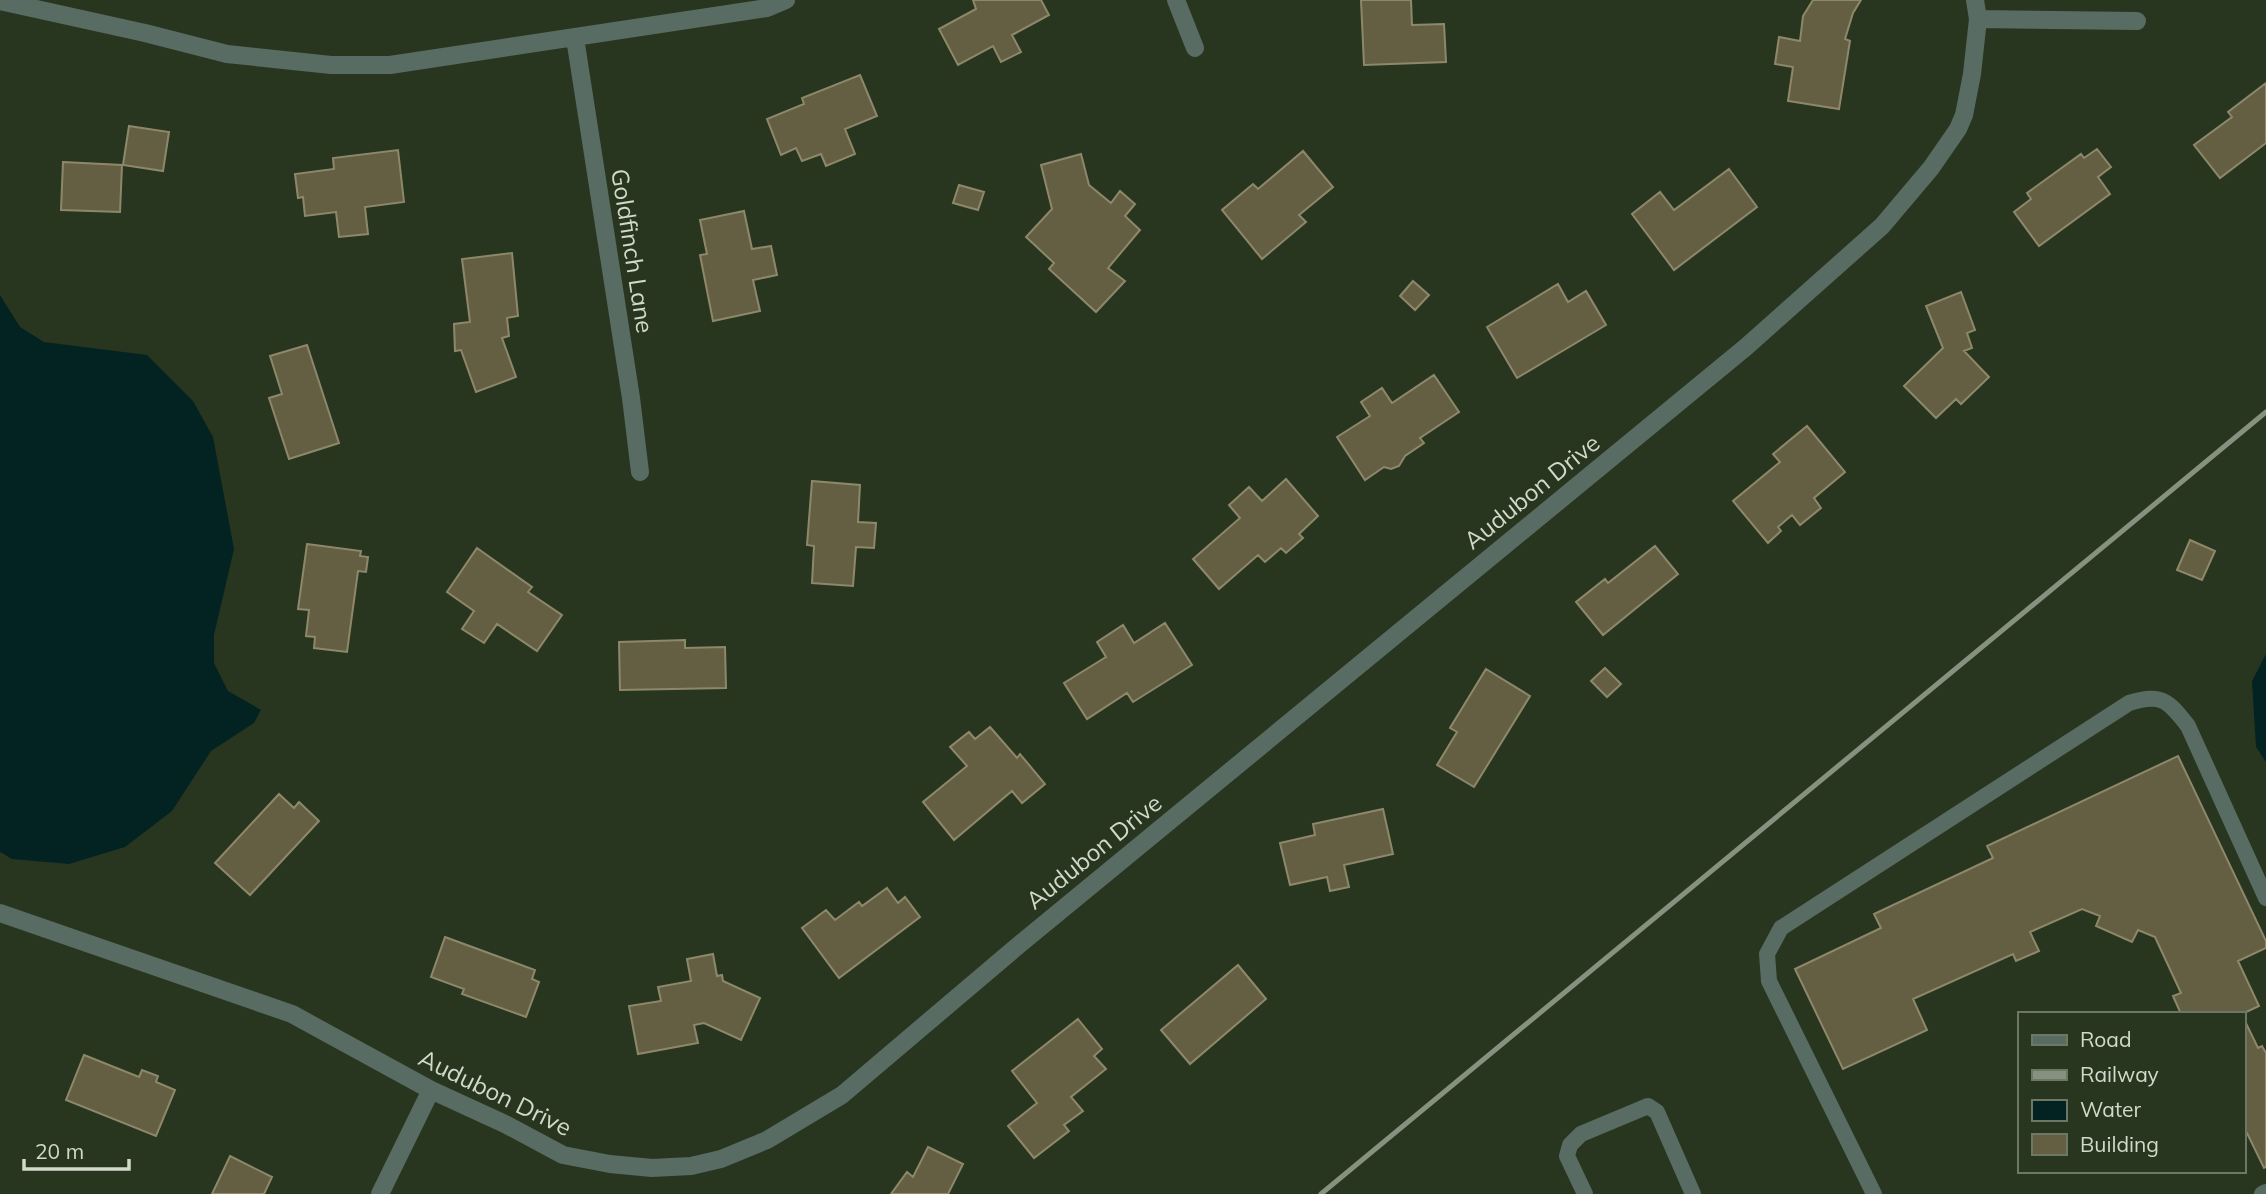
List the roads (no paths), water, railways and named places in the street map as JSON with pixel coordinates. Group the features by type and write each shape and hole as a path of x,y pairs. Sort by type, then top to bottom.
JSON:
{"street":[{"path":"0,1 227,54 331,65 390,65 767,8 786,0"},
{"path":"1176,0 1195,48"},
{"name":"Audubon Drive","path":"0,913 292,1014 431,1090 505,1124 563,1156 652,1168 691,1166 720,1159 767,1140 842,1095 1025,940 1746,347 1882,226 1931,169 1958,129 1964,115 1978,19 1975,0"},
{"path":"1978,19 2137,21"},
{"name":"Goldfinch Lane","path":"575,38 640,472"},
{"path":"380,1194 431,1090"}],"lane":[{"path":"1874,1194 1769,981 1767,954 1781,928 2129,703 2149,697 2163,700 2188,726 2266,898"},
{"path":"1585,1194 1567,1156 1570,1144 1581,1134 1648,1106 1657,1112 1693,1194"}],"water":[{"path":"0,295 20,327 44,342 147,355 193,401 213,437 234,549 214,635 214,663 228,691 261,710 254,723 211,751 172,811 125,847 69,864 12,859 0,852"},
{"path":"2266,654 2266,762 2256,747 2252,681"}],"railway":[{"path":"1321,1194 2266,412"}]}
